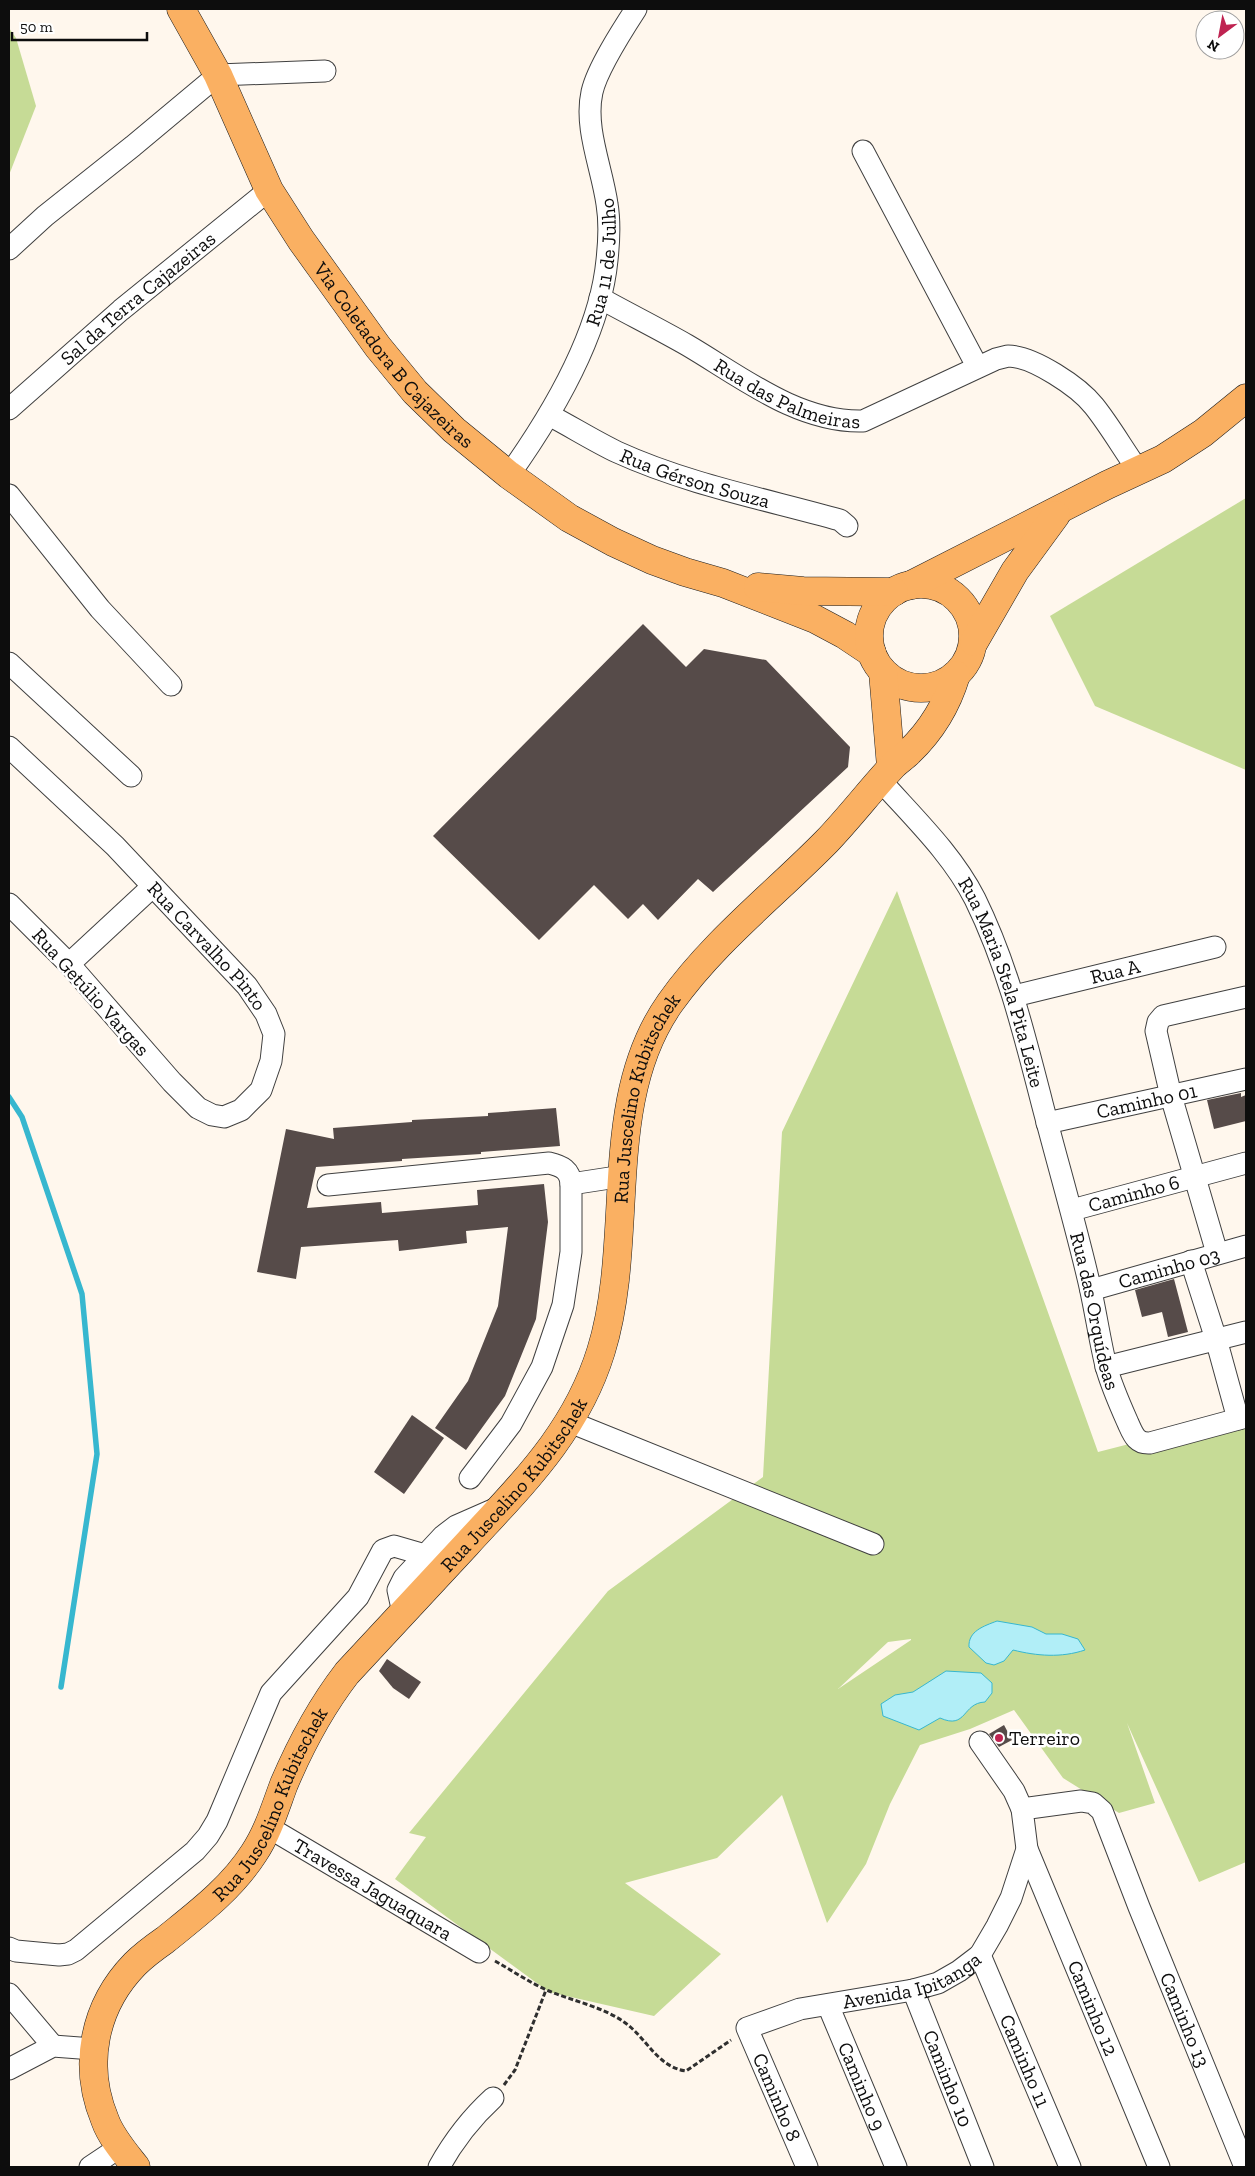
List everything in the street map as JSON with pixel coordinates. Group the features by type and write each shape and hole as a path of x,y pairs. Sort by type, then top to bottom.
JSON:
{"main road":[{"name":"Via Coletadora B Cajazeiras","path":"180,9 218,75 269,190 339,294 415,392 454,430 509,475 569,518 613,542 685,572 723,583 815,619 845,635 877,662"},
{"path":"886,774 877,662 869,636 872,619 881,604 902,589 1185,446 1246,398"},
{"path":"877,662 896,682 911,688 927,688 943,684 956,676 965,666 974,642 1015,571 1061,510"},
{"name":"Via Coletadora B Cajazeiras","path":"723,583 803,592 902,589"},
{"path":"902,589 930,585 949,592 963,605 972,622 974,642"},
{"name":"Rua Juscelino Kubitschek","path":"128,2157 105,2122 93,2074 93,2049 98,2023 108,2002 120,1981 136,1963 227,1887 255,1852 268,1828 301,1746 319,1711 347,1673 530,1476 570,1422 586,1391 601,1351 612,1308 629,1101 636,1072 650,1036 670,1003 725,937 827,841 886,774 932,726 950,695 956,676"}],"street":[{"name":"Rua 11 de Julho","path":"509,475 549,415 586,338 600,298 607,262 609,236 607,205 592,131 592,92 619,35 636,9"},
{"path":"9,249 45,216 218,75 325,71"},
{"path":"863,151 977,366"},
{"name":"Sal da Terra Cajazeiras","path":"9,409 121,310 269,190"},
{"name":"Rua das Palmeiras","path":"600,298 687,345 782,400 842,422 862,421 977,366 1007,356 1022,359 1040,366 1059,378 1093,404 1138,470"},
{"name":"Rua Gérson Souza","path":"549,415 616,452 655,467 735,493 840,520 847,526"},
{"path":"9,495 100,609 171,685"},
{"path":"9,662 131,776"},
{"name":"Rua Carvalho Pinto","path":"9,747 115,846 247,986 266,1014 274,1034 271,1061 261,1090 241,1110 224,1117 212,1115 198,1108 172,1082"},
{"name":"Rua Maria Stela Pita Leite","path":"886,774 959,872 974,898 992,937 1014,996 1047,1124 1072,1210"},
{"path":"69,964 152,887"},
{"name":"Rua Getúlio Vargas","path":"9,904 69,964 172,1082"},
{"name":"Rua A","path":"1014,996 1215,946"},
{"path":"1217,1253 1172,1096 1156,1031 1158,1022 1163,1016 1246,997"},
{"name":"Caminho 01","path":"1047,1124 1246,1080"},
{"path":"328,1185 548,1163 558,1165 566,1170 570,1176 571,1252 563,1306 542,1367 511,1424 470,1478"},
{"name":"Caminho 6","path":"1072,1210 1246,1163"},
{"path":"571,1184 623,1176"},
{"name":"Rua das Orquídeas","path":"1072,1210 1091,1290 1106,1367 1122,1411 1137,1440 1143,1444 1242,1418"},
{"name":"Caminho 03","path":"1091,1290 1246,1246"},
{"path":"1191,1261 1242,1418"},
{"path":"1106,1367 1246,1332"},
{"path":"570,1422 873,1544"},
{"path":"403,1613 398,1590 400,1583 425,1555 456,1526 502,1506"},
{"path":"9,1948 16,1951 68,1954 76,1950 195,1851 208,1836 217,1821 271,1693 358,1597 383,1550 394,1546 425,1555"},
{"name":"Avenida Ipitanga","path":"747,2028 800,2009 913,1990 938,1983 959,1972 980,1955 997,1926 1010,1898 1027,1849 1022,1809 1014,1791 980,1742"},
{"name":"Caminho 13","path":"1022,1809 1081,1801 1093,1803 1102,1811 1245,2167"},
{"name":"Travessa Jaguaquara","path":"268,1828 479,1952"},
{"name":"Caminho 12","path":"1027,1849 1159,2167"},
{"name":"Caminho 11","path":"980,1955 1070,2167"},
{"name":"Caminho 10","path":"913,1990 983,2167"},
{"path":"9,1994 53,2046"},
{"name":"Caminho 9","path":"828,2005 896,2167"},
{"name":"Caminho 8","path":"747,2028 807,2167"},
{"path":"9,2069 53,2046 93,2049"},
{"path":"439,2167 473,2116 493,2098"},
{"path":"90,2167 128,2157"}],"path":[{"path":"479,1952 546,1990 622,2020 635,2030 665,2063 674,2069 686,2071 747,2028"},
{"path":"493,2098 515,2070 546,1990"}],"green space":[{"path":"9,28 16,38 36,106 9,175"},
{"path":"1246,498 1246,770 1095,706 1050,616"},
{"path":"897,891 1098,1452 1246,1414 1246,1862 1199,1882 1127,1723 1155,1803 1119,1813 1063,1778 1014,1710 970,1729 920,1745 890,1804 866,1864 827,1923 782,1795 717,1858 625,1883 721,1954 654,2016 549,1992 395,1879 426,1837 409,1833 608,1591 763,1477 782,1132","holes":["911,1640 838,1689 888,1642"]}],"water":[{"path":"997,1621 1032,1627 1046,1634 1062,1634 1078,1639 1085,1650 1076,1653 1049,1655 1013,1650 1004,1661 994,1665 986,1663 969,1647 969,1641 978,1630"},
{"path":"946,1671 981,1673 992,1683 992,1693 985,1702 978,1703 955,1721 940,1718 919,1730 883,1716 881,1704 895,1695 913,1692"}],"building":[{"path":"643,624 686,667 704,649 766,660 850,747 848,767 713,892 698,879 658,920 643,904 628,919 594,885 539,940 433,836"},
{"path":"1241,1093 1241,1097 1246,1095 1246,1121 1214,1129 1207,1100"},
{"path":"556,1108 560,1146 316,1167 307,1208 381,1202 382,1213 478,1205 477,1190 544,1184 548,1222 536,1319 505,1396 466,1450 435,1428 468,1381 498,1306 508,1227 466,1231 467,1243 399,1251 398,1240 301,1247 296,1279 257,1272 286,1129 334,1139 333,1128 412,1122 412,1120 488,1116 488,1113"},
{"path":"1174,1279 1188,1332 1168,1337 1162,1312 1142,1317 1135,1290"},
{"path":"412,1415 444,1438 404,1494 374,1472"},
{"path":"387,1659 421,1682 409,1699 393,1688 379,1671"},
{"name":"Terreiro","path":"1004,1725 1012,1740 999,1747 989,1734"}],"waterway":[{"path":"9,1097 22,1117 82,1294 97,1454 61,1687"}],"place":[{"name":"Terreiro","path":"999,1738"}]}
